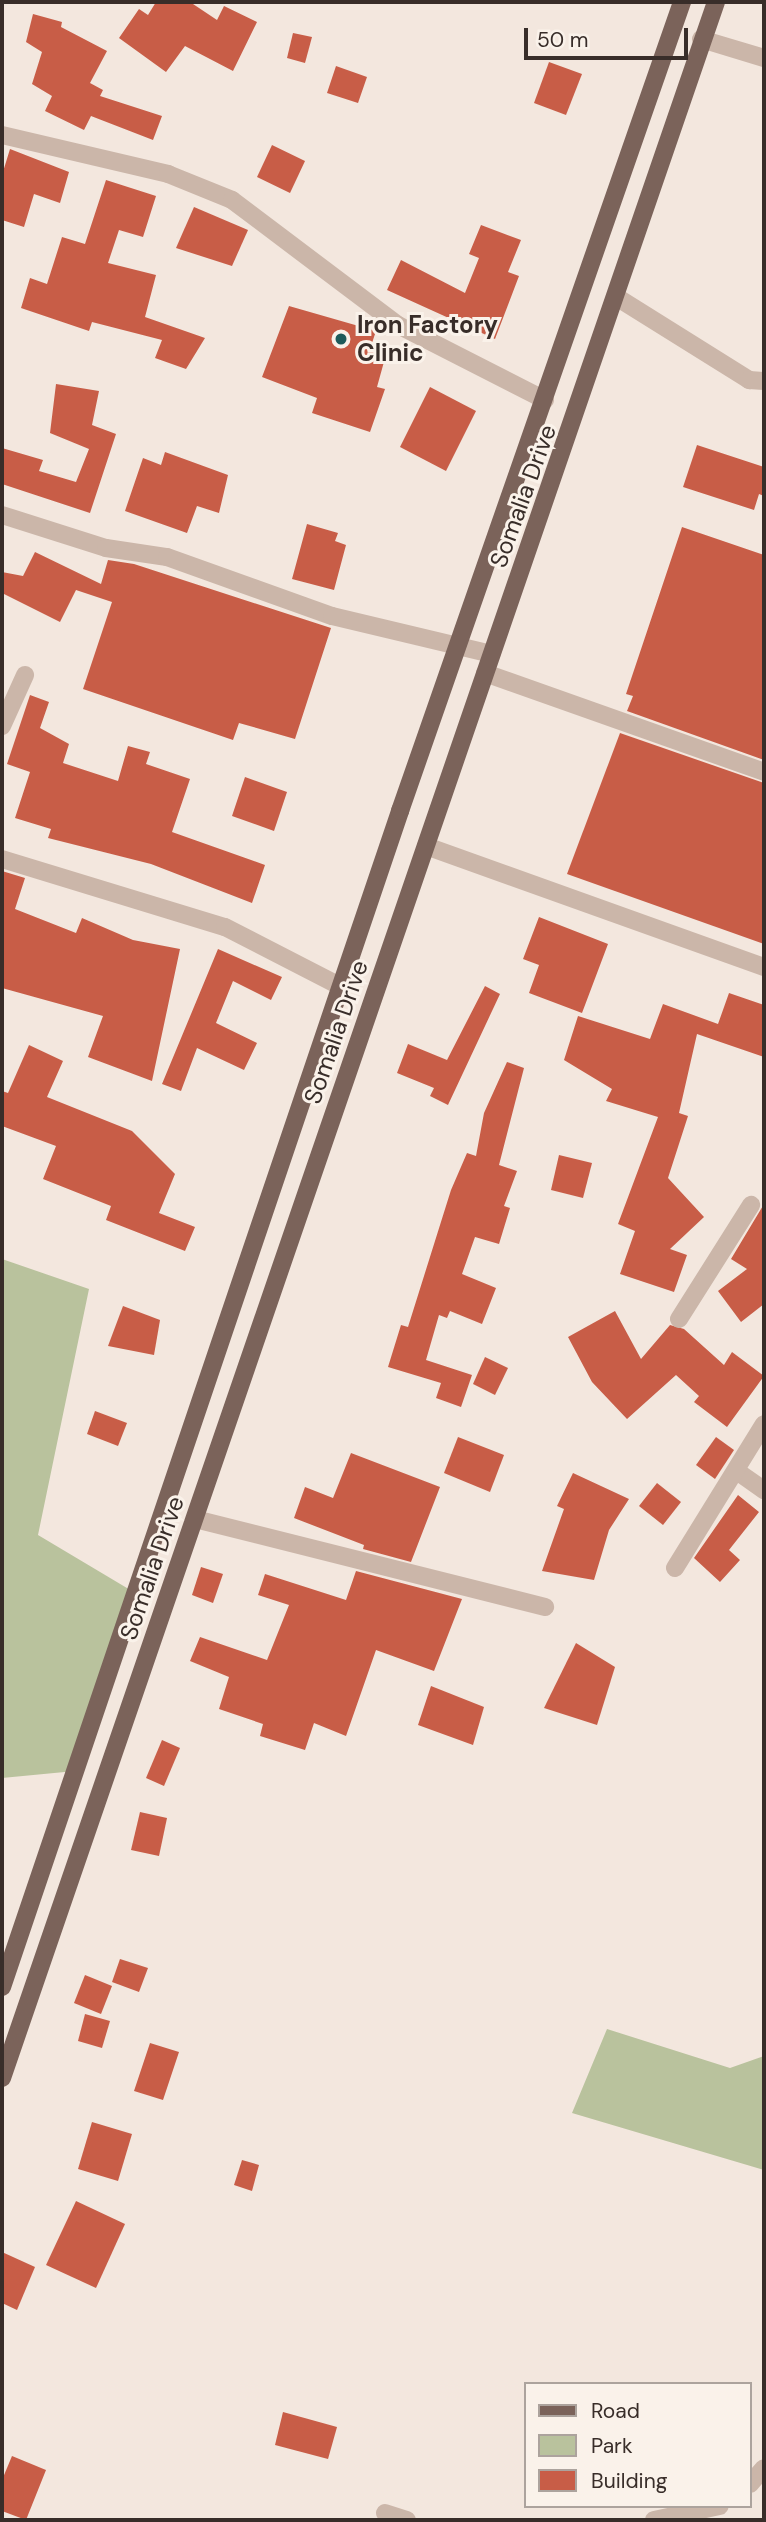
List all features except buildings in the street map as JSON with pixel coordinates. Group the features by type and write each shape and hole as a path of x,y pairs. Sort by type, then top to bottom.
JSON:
{"main road":[{"name":"Somalia Drive","path":"2,1987 341,986 682,2"},
{"name":"Somalia Drive","path":"2,2078 485,673 618,298 701,39 716,2"}],"street":[{"path":"701,39 764,58"},
{"path":"2,135 167,174 232,200 398,325 545,400"},
{"path":"618,298 749,380 764,380"},
{"path":"2,515 106,548 167,557 332,616 460,644 492,654"},
{"path":"485,673 764,772"},
{"path":"2,726 25,675"},
{"path":"426,846 764,967"},
{"path":"2,859 225,927 341,986"},
{"path":"679,1319 751,1205"},
{"path":"675,1567 738,1472 764,1424"},
{"path":"738,1472 764,1490"},
{"path":"195,1519 545,1607"},
{"path":"752,2482 764,2468"},
{"path":"654,2520 711,2508"},
{"path":"384,2513 407,2520"}],"green space":[{"path":"2,1259 89,1289 38,1535 137,1594 75,1771 2,1778"},
{"path":"607,2029 730,2068 764,2056 764,2170 572,2113"}],"place":[{"name":"Iron Factory Clinic","path":"341,339"}]}
